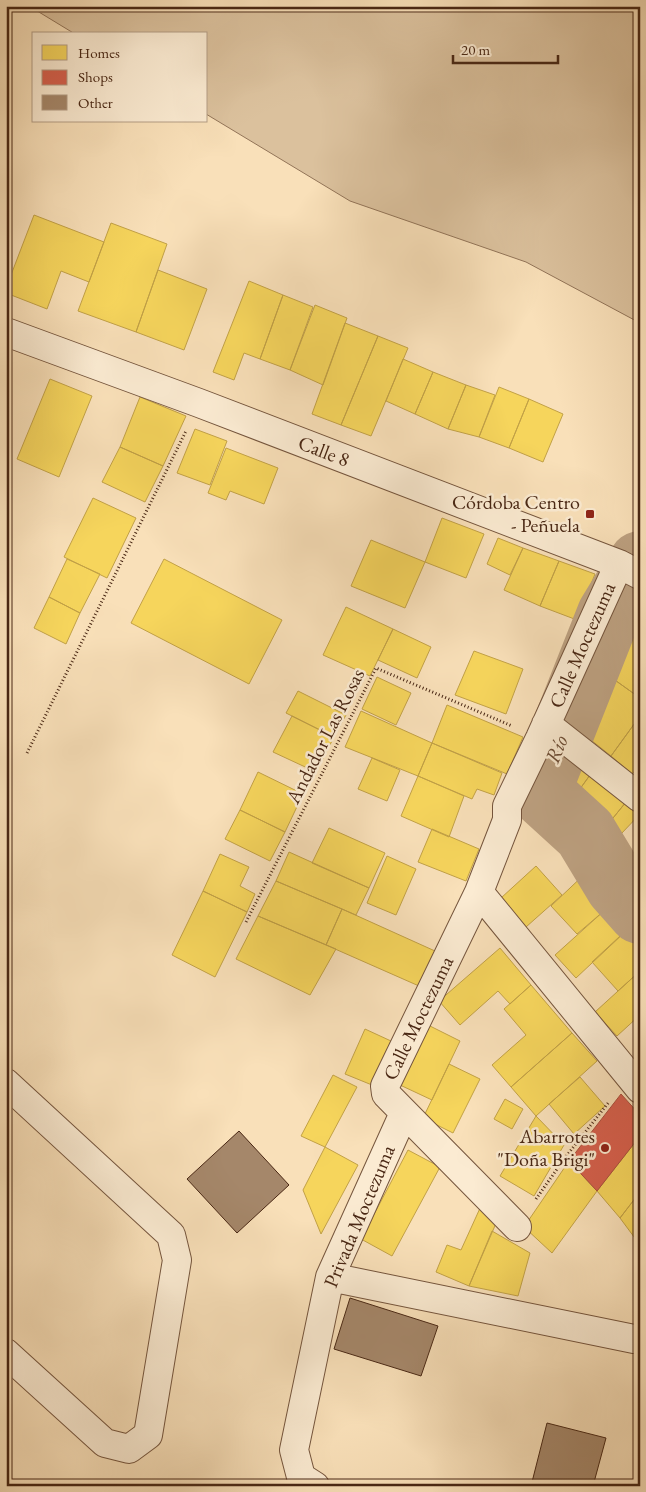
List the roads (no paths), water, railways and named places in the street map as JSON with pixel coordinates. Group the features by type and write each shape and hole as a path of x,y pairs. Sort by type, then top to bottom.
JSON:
{"street":[{"name":"Calle 8","path":"6,332 199,403 629,569"},
{"name":"Calle Moctezuma","path":"404,1113 386,1094 384,1086 479,892 507,820 507,806 543,731 629,569"},
{"path":"543,731 578,748 640,798"},
{"path":"479,892 634,1082"},
{"path":"6,1083 171,1235 177,1260 148,1435 129,1449 105,1443 6,1353"},
{"name":"Privada Moctezuma","path":"308,1481 294,1450 330,1276 404,1113 517,1227"},
{"path":"330,1276 634,1339"}],"waterway":[{"name":"Río","path":"640,563 609,614 539,791 585,833 617,886 640,912"}],"place":[{"name":"Córdoba Centro - Peñuela","path":"590,514"},
{"name":"Abarrotes \"Doña Brigi\"","path":"605,1148"}]}
